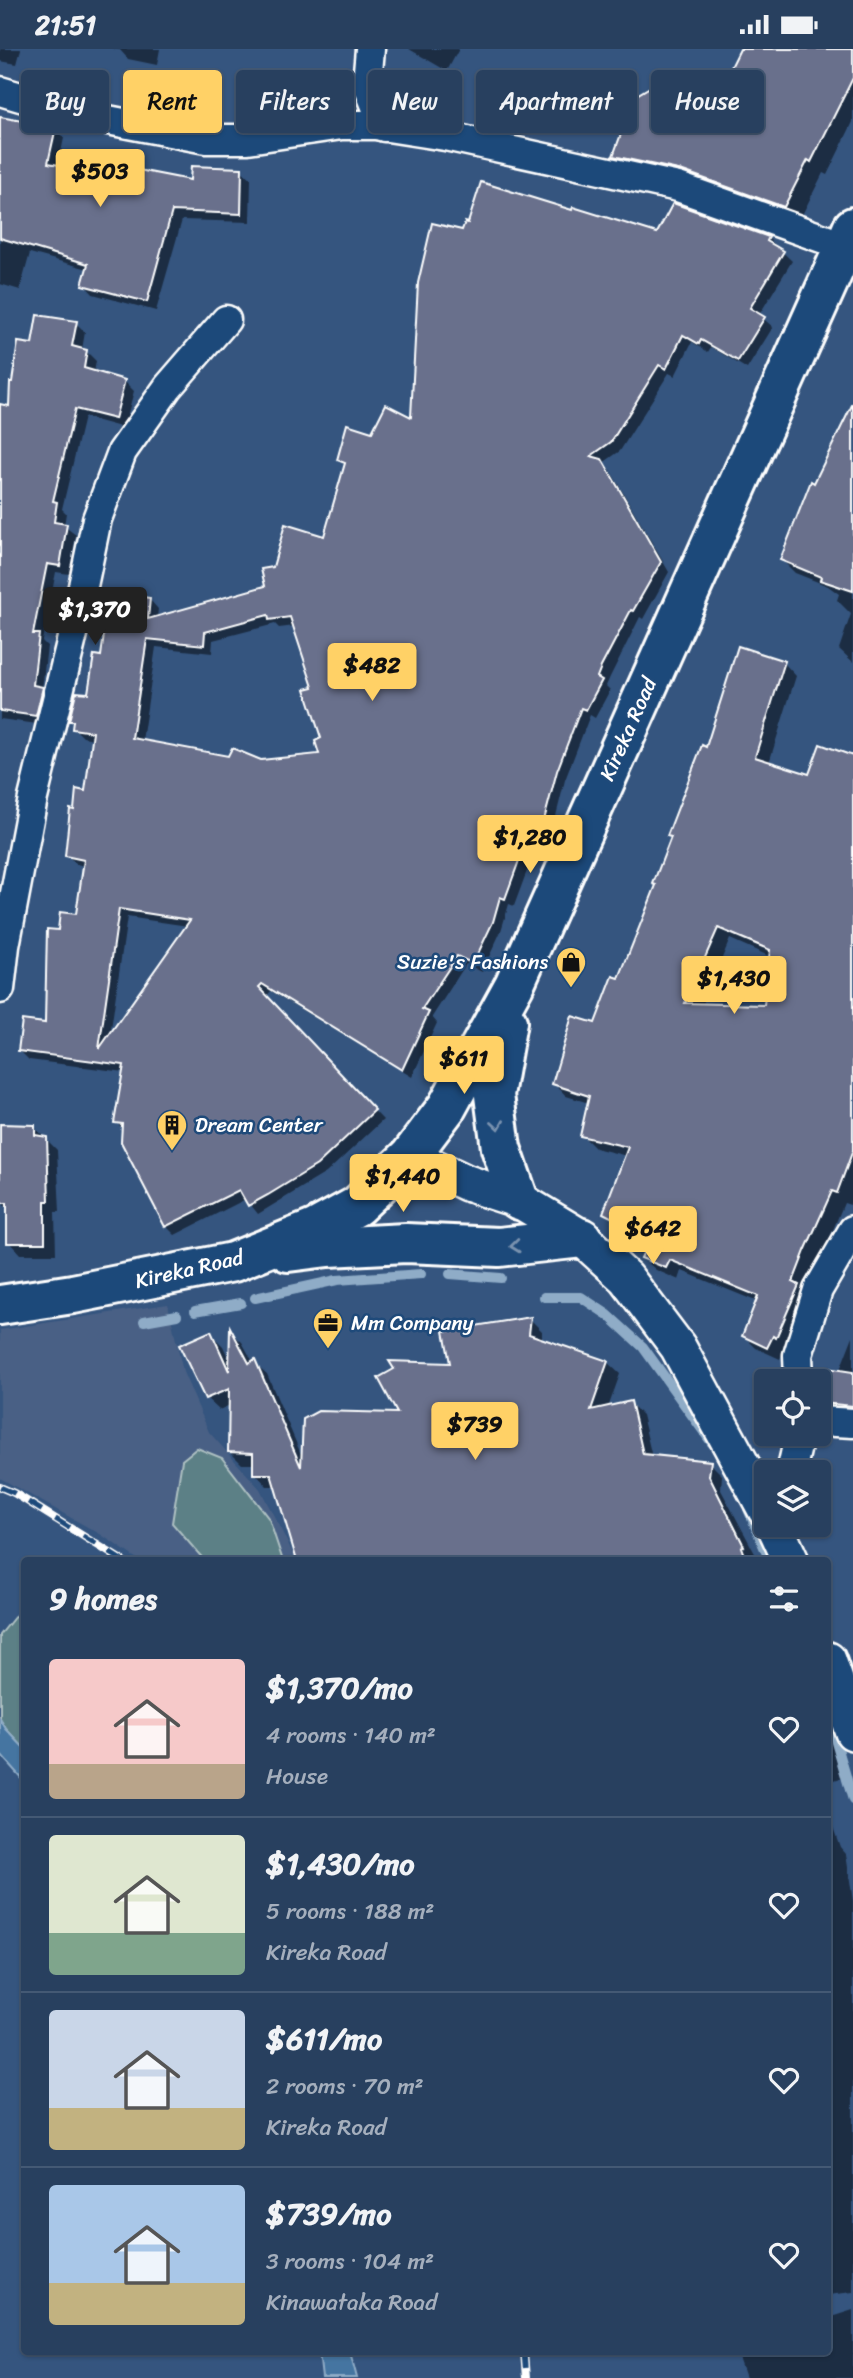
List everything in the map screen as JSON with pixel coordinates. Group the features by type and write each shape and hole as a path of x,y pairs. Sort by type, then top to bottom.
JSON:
{"main road":[{"name":"Kireka Road","path":"0,1305 73,1294 233,1262 315,1229 357,1206 410,1156 447,1107 514,985 848,237"},
{"path":"514,985 494,1095 501,1149 519,1200"},
{"path":"233,1262 328,1247 406,1244 499,1247 582,1238"}],"street":[{"path":"368,70 370,49"},
{"path":"0,91 82,115 206,139 248,139 342,125 368,126"},
{"path":"425,133 678,187 848,237"},
{"path":"0,989 5,946 33,797 73,633 97,519 122,452 168,387 226,320"},
{"path":"410,1156 467,1183 519,1200 582,1238 626,1277 678,1347 754,1486"},
{"path":"799,1369 798,1355 818,1290 853,1230"},
{"path":"831,1422 853,1423"},
{"path":"831,1669 853,1732"}],"shaded area":[{"path":"168,1304 183,1372 209,1432 260,1489 295,1557 134,1557 100,1534 0,1478 0,1330"},
{"path":"0,1719 21,1745 21,1778 0,1754"},
{"path":"319,2355 351,2355 357,2378 322,2378"}],"green space":[{"path":"197,1448 222,1458 269,1519 282,1557 202,1557 172,1523 182,1460"},
{"path":"21,1610 21,1745 0,1719 0,1635"}],"building":[{"path":"740,49 853,49 853,78 811,162 808,160 784,207 683,171 613,156 621,133 637,133 637,95 651,86 651,133 764,133 764,70 730,70"},
{"path":"0,117 21,121 21,133 55,133 48,163 121,176 123,167 190,180 191,166 242,168 241,214 172,211 147,302 82,285 88,264 0,238"},
{"path":"481,182 657,233 673,203 769,237 767,241 784,251 750,308 765,317 738,361 701,340 699,344 683,335 666,369 659,365 611,442 591,456 602,459 661,562 633,611 631,610 601,667 597,677 602,680 586,710 581,708 557,771 542,828 532,825 505,899 500,897 493,922 473,964 457,956 422,1009 429,1012 402,1070 262,984 259,987 375,1110 317,1165 268,1195 248,1206 239,1190 165,1227 121,1142 122,1124 114,1123 124,1065 18,1051 22,1020 45,1023 47,929 58,930 60,912 76,914 84,860 65,856 70,809 74,810 76,789 85,791 93,732 72,729 73,721 69,721 76,692 88,693 94,655 101,656 104,634 100,633 105,632 110,592 150,598 148,619 265,586 261,569 273,567 285,524 324,536 345,463 337,460 347,424 372,432 386,404 411,417 418,283 432,223 462,230 465,222 468,223","holes":["268,615 269,620 290,617 313,687 305,689 321,738 315,741 319,754 261,760 232,748 228,756 132,738 147,639 204,645 205,632","119,909 190,920 99,1049"]},
{"path":"37,315 77,321 72,346 87,350 84,368 125,380 115,419 75,409 53,501 57,502 54,522 67,524 60,566 47,564 33,634 39,634 33,685 43,687 36,716 0,711 0,404 9,406 10,382 18,342 32,344"},
{"path":"853,403 853,591 820,580 821,577 780,560 811,481 814,483"},
{"path":"738,646 785,661 755,757 809,774 820,744 853,756 853,1150 837,1193 832,1191 805,1251 793,1282 799,1285 776,1338 773,1336 767,1348 742,1336 758,1296 670,1260 666,1268 641,1258 648,1242 624,1233 627,1225 603,1213 628,1147 580,1136 589,1096 552,1084 572,1016 595,1023 613,976 619,978 656,885 653,884 671,837 667,836 702,745 706,747","holes":["718,928 770,950 764,1005 685,1003"]},
{"path":"0,1124 35,1125 35,1135 47,1137 49,1201 45,1201 45,1243 7,1243 7,1203 0,1203"},
{"path":"531,1317 529,1334 608,1361 591,1410 631,1401 643,1454 711,1461 709,1476 744,1546 741,1547 745,1557 296,1557 271,1474 253,1474 253,1453 228,1452 229,1389 205,1399 179,1345 211,1331 229,1371 230,1327 249,1363 255,1359 301,1467 303,1419 318,1411 397,1413 378,1378 394,1369 389,1361 450,1363 444,1331"},
{"path":"827,1368 853,1372 853,1406 831,1404 831,1369"}],"waterway":[{"path":"255,1298 337,1280 421,1274"},
{"path":"450,1274 501,1278"},
{"path":"544,1297 581,1297 608,1315 643,1347 712,1443"},
{"path":"195,1311 241,1303"},
{"path":"144,1321 177,1315"},
{"path":"748,1509 768,1557"},
{"path":"831,1725 853,1800"}],"railway":[{"path":"0,1487 117,1557"},
{"path":"524,2355 526,2378"}],"place":[{"name":"Suzie's Fashions","path":"571,989"},
{"name":"Dream Center","path":"172,1152"},
{"name":"Mm Company","path":"328,1350"}]}
